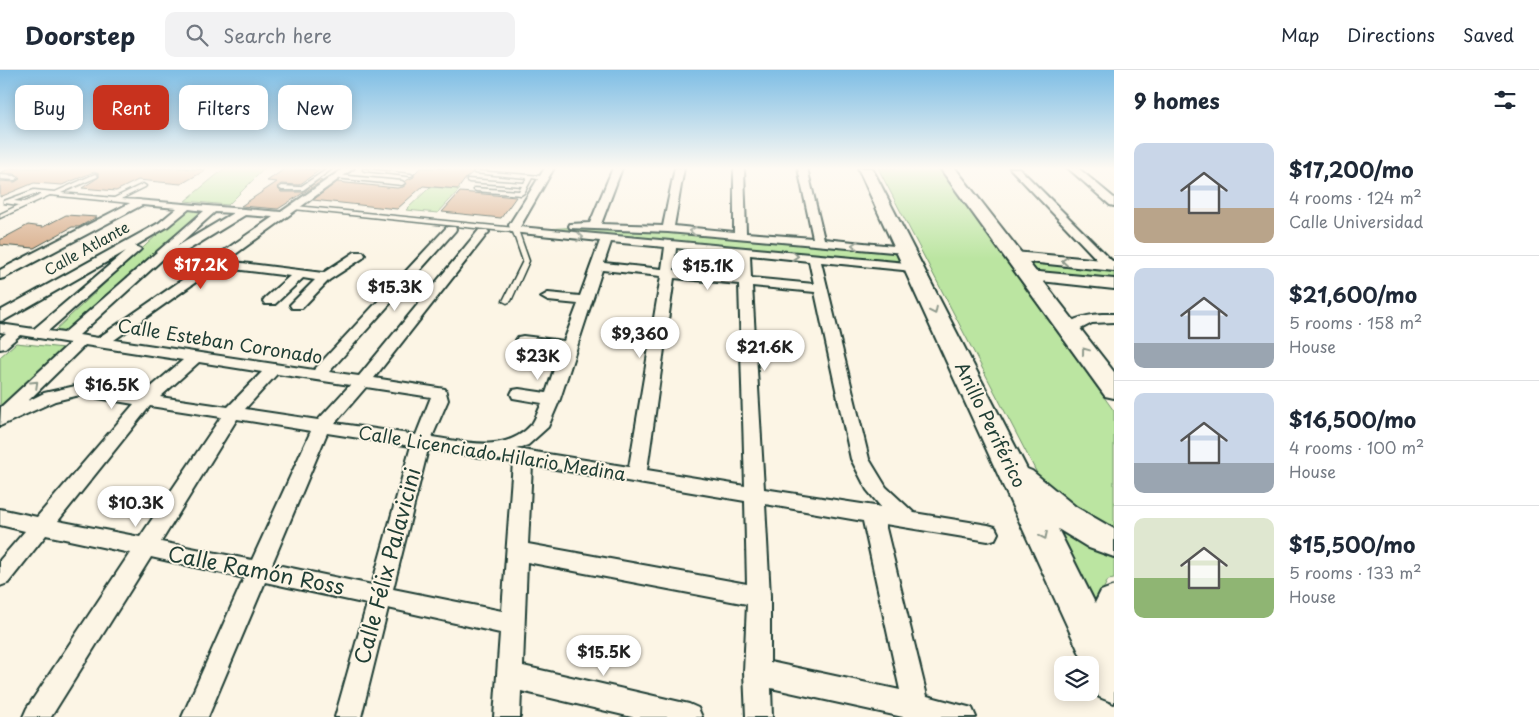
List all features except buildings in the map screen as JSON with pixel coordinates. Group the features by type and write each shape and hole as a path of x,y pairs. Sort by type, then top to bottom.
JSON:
{"main road":[{"name":"Anillo Periférico","path":"879,198 1114,682"},
{"path":"970,198 1114,390"},
{"path":"1013,472 1066,519 1101,540 1114,544"},
{"path":"1114,603 1109,611 1107,642 1114,670"}],"street":[{"path":"101,343 309,198"},
{"path":"514,228 531,198"},
{"path":"594,227 606,198"},
{"path":"668,229 674,198"},
{"path":"739,198 740,235"},
{"path":"807,198 821,289 862,465 870,482 880,495 910,520"},
{"path":"1045,198 1112,265"},
{"path":"0,274 140,202 244,211 291,211"},
{"name":"Calle Atlante","path":"0,316 163,225 187,206"},
{"path":"0,419 134,276 212,208"},
{"path":"134,276 244,211"},
{"path":"36,334 163,225"},
{"path":"514,228 594,227 722,233 766,237 816,250 908,258"},
{"path":"514,228 606,240 775,255 816,250 908,258"},
{"path":"318,375 451,229"},
{"path":"195,717 321,427 363,382 483,232"},
{"path":"708,249 734,244 734,238 722,233"},
{"path":"766,237 752,240 752,246 775,255"},
{"path":"489,452 522,441 539,427 552,399 606,240"},
{"path":"637,476 671,245"},
{"path":"744,252 753,494 759,596 757,672 759,717"},
{"path":"297,305 325,277 359,255"},
{"path":"1014,257 1112,265"},
{"path":"215,263 325,277"},
{"path":"597,266 821,289"},
{"path":"270,301 300,274"},
{"path":"1028,276 1114,284"},
{"path":"548,296 586,300"},
{"path":"1068,330 1077,323 1087,319 1114,318"},
{"name":"Calle Esteban Coronado","path":"0,328 435,391"},
{"path":"0,345 17,331"},
{"path":"523,340 570,346"},
{"path":"0,576 147,399 196,357"},
{"path":"36,717 233,412 273,369"},
{"name":"Calle Licenciado Hilario Medina","path":"0,419 50,398 80,390 523,457 988,533"},
{"name":"Calle Félix Palavicini","path":"348,717 421,443 440,400 439,393 435,391"},
{"path":"519,394 552,399"},
{"path":"507,717 523,457"},
{"path":"872,514 918,712"},
{"name":"Calle Ramón Ross","path":"0,517 512,624"},
{"path":"516,551 759,596"},
{"path":"757,672 918,712 963,717"},
{"path":"510,676 689,717"}],"lane":[{"path":"16,198 6,202 26,204"},
{"path":"0,216 41,198"},
{"path":"108,198 140,202"},
{"path":"291,211 514,228 526,261 507,301"}],"green space":[{"path":"188,198 235,198 228,205 185,201"},
{"path":"418,198 452,198 438,213 406,210"},
{"path":"894,198 961,198 1114,411 1114,530 1095,523 1040,479"},
{"path":"190,207 204,209 71,332 54,331 160,232"},
{"path":"596,226 895,247 903,263 528,230"},
{"path":"1028,259 1114,266 1114,281 1039,274"},
{"path":"16,343 64,348 0,413 0,357"},
{"path":"1041,501 1114,546 1114,579 1108,580 1094,607"}]}
